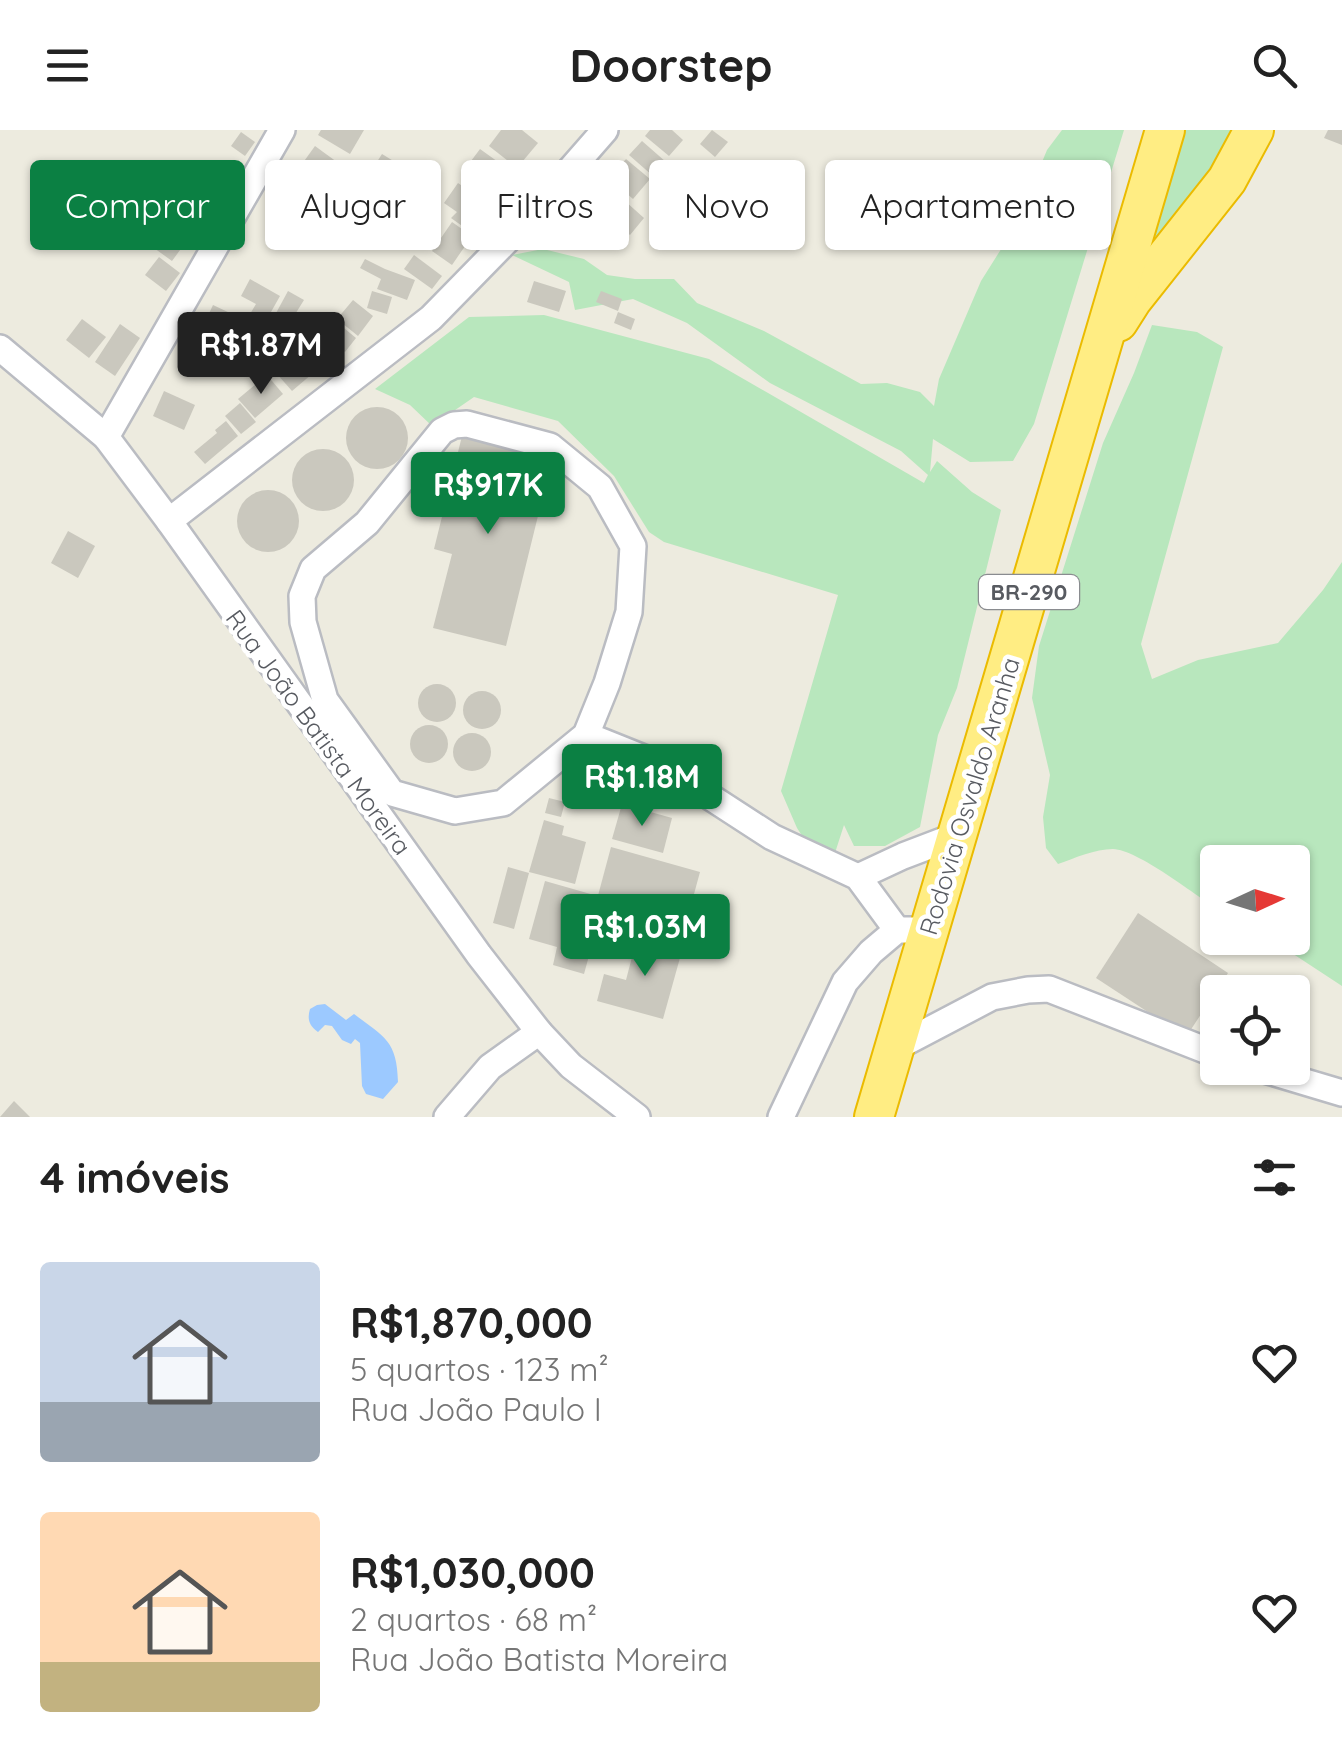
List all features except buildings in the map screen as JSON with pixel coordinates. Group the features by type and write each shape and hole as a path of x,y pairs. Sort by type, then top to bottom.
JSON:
{"highway":[{"name":"Rodovia Osvaldo Aranha","path":"874,1117 896,1048 913,930 958,835 1165,130"},
{"path":"1100,349 1132,300 1227,180 1254,130"}],"street":[{"path":"106,437 282,130"},
{"path":"169,521 431,318 521,226 605,130"},
{"name":"Rua João Batista Moreira","path":"0,348 106,437 479,955 539,1032 570,1066 637,1117"},
{"path":"467,424 550,446 600,488 633,546 629,612 586,735 503,803 455,810 392,793 325,700 303,622 302,596 314,569 367,523 442,431 454,425 467,424"},
{"path":"586,735 661,765 772,837 858,877 913,930 871,952 845,982 781,1117"},
{"path":"858,877 958,835"},
{"path":"896,1048 992,997 1048,989 1200,1048"},
{"path":"447,1117 490,1067 539,1032"},
{"path":"1310,1083 1342,1093"}],"green space":[{"path":"1062,130 1124,130 1111,172 1111,160 1043,160"},
{"path":"1185,130 1245,130 1137,278"},
{"path":"547,250 584,259 607,275 674,279 697,303 764,331 861,384 887,383 920,392 934,406 939,379 981,281 1001,250 1087,250 1034,424 1013,461 970,462 933,439 930,472 937,461 972,492 1001,510 957,688 938,735 920,827 885,846 854,846 844,825 834,856 812,851 781,791 838,595 664,542 649,532 614,476 558,421 474,397 432,426 410,405 375,389 469,317 544,315 709,359 924,483 928,475 901,451 770,383 687,323 633,299 575,310 569,282 512,255"},
{"path":"1152,325 1197,332 1223,347 1141,644 1152,679 1198,660 1278,643 1342,562 1342,986 1295,955 1310,955 1310,845 1200,845 1200,897 1124,851 1099,850 1058,864 1046,848 1043,817 1050,775 1032,698 1039,646 1103,443"}],"water":[{"path":"325,1004 346,1020 354,1014 392,1048 398,1082 383,1099 366,1094 362,1086 360,1043 355,1039 351,1044 342,1040 332,1026 325,1025 318,1032 311,1025 310,1009"}]}
